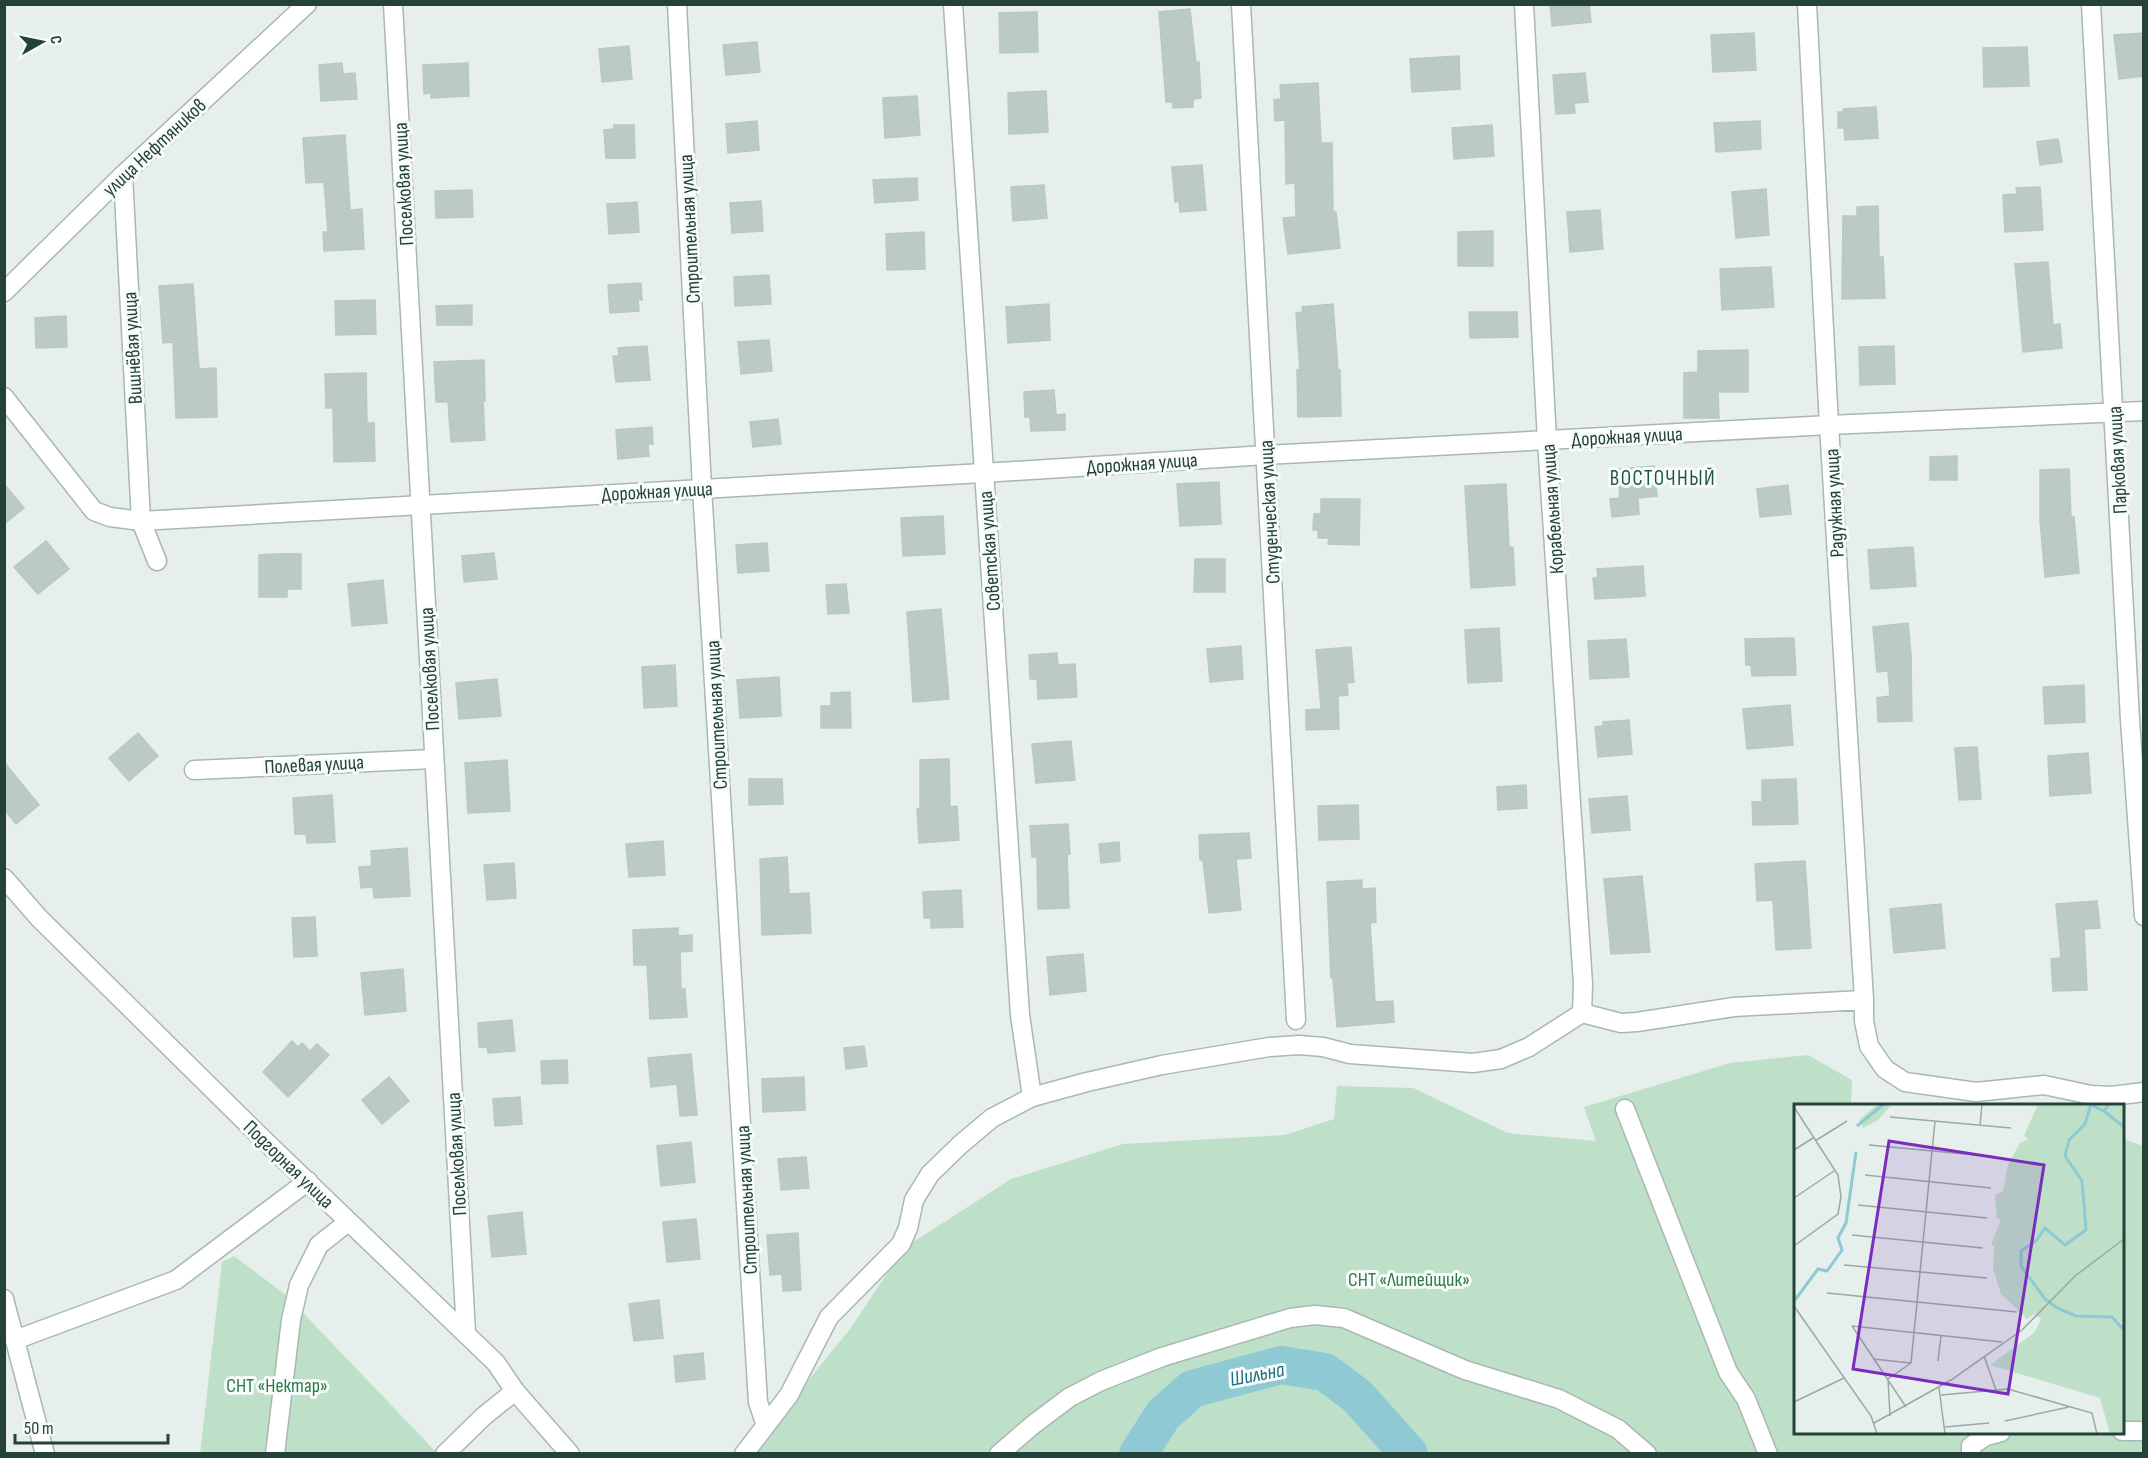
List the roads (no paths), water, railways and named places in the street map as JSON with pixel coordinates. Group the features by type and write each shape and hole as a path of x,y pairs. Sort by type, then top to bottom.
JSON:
{"street":[{"name":"улица Нефтяников","path":"4,292 123,175 307,4"},
{"name":"Поселковая улица","path":"393,4 466,1333"},
{"name":"Строительная улица","path":"677,4 702,488 758,1402 765,1424"},
{"name":"Советская улица","path":"953,4 1020,1015 1032,1096"},
{"name":"Студенческая улица","path":"1241,4 1296,1020"},
{"name":"Корабельная улица","path":"1524,4 1547,441 1583,984 1582,1013"},
{"name":"Радужная улица","path":"1807,4 1864,1021 1869,1046 1885,1068 1905,1082 1976,1092 2044,1085 2091,1095 2112,1096 2144,1092"},
{"name":"Парковая улица","path":"2091,4 2130,720 2144,916"},
{"name":"Вишнёвая улица","path":"123,175 141,521 157,561"},
{"name":"Дорожная улица","path":"4,398 94,511 110,518 141,521 1266,455 2144,411"},
{"name":"Полевая улица","path":"194,770 434,759"},
{"name":"Подгорная улица","path":"4,878 47,926 348,1222 496,1363 515,1391 570,1454"},
{"path":"744,1454 789,1395 829,1317 901,1244 908,1228 914,1200 930,1174 992,1118 1032,1096 1162,1065 1269,1047 1299,1045 1323,1047 1350,1054 1473,1063 1501,1059 1529,1047 1582,1013 1621,1023 1637,1023 1734,1007 1864,1000"},
{"path":"1625,1109 1728,1372 1746,1399 1768,1454"},
{"path":"15,1340 176,1280 308,1181"},
{"path":"275,1454 291,1320 299,1285 319,1245 348,1222"},
{"path":"4,1299 45,1454"},
{"path":"999,1454 1070,1397 1101,1381 1194,1347 1290,1318 1315,1315 1344,1318 1465,1370 1558,1399 1618,1429 1647,1454"},
{"path":"445,1454 484,1416 515,1391"},
{"path":"2124,1431 2144,1431"},
{"path":"1971,1444 1994,1434"}],"waterway":[{"name":"Шильна","path":"1138,1454 1163,1415 1192,1389 1281,1365 1325,1372 1357,1396 1409,1454"}],"district":[{"name":"ВОСТОЧНЫЙ","path":"1663,478"}],"park label":[{"name":"СНТ «Литейщик»","path":"1409,1279"},
{"name":"СНТ «Нектар»","path":"277,1385"}]}
